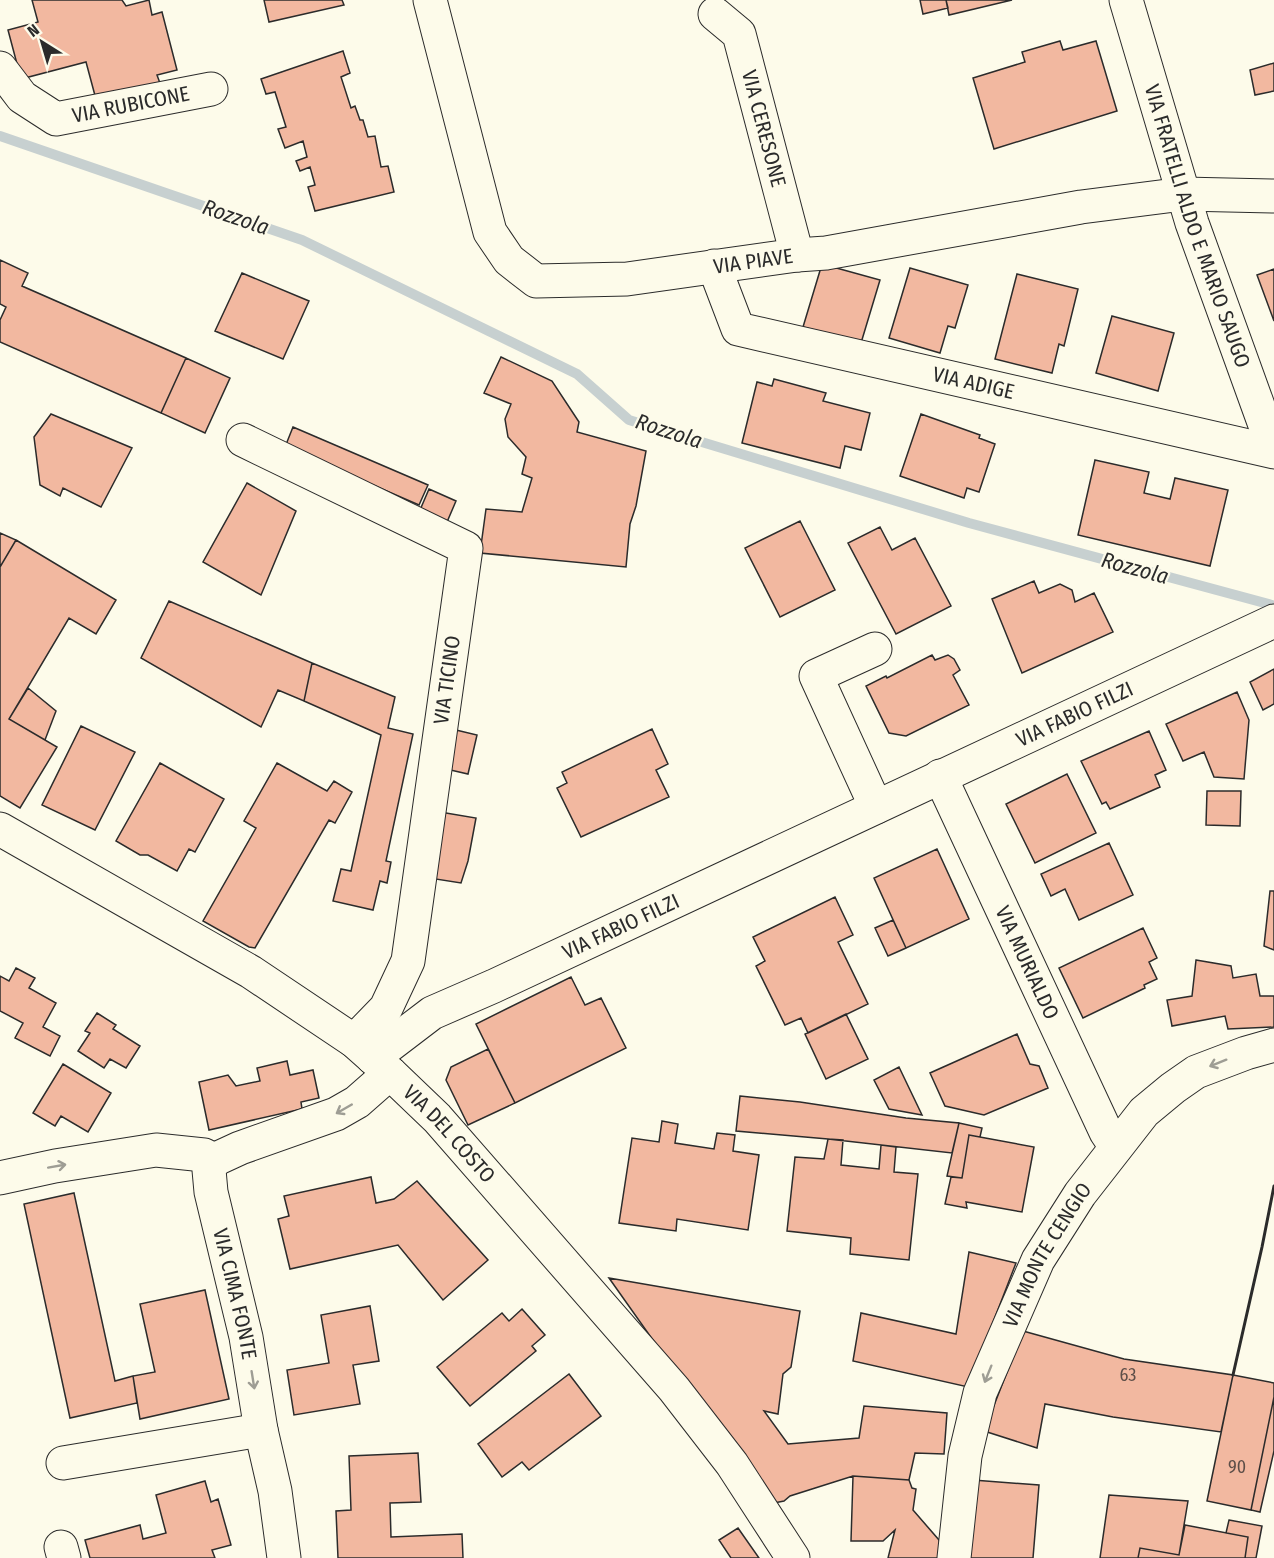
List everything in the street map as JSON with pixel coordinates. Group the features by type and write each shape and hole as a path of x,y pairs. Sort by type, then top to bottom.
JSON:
{"street":[{"name":"VIA PIAVE","path":"430,0 490,232 509,260 536,281 627,279 826,253 1081,207 1183,194 1274,196"},
{"name":"VIA FRATELLI ALDO E MARIO SAUGO","path":"1126,0 1183,194 1274,451"},
{"name":"VIA CERESONE","path":"715,14 739,34 797,255"},
{"name":"VIA RUBICONE","path":"0,68 22,97 56,119 211,89"},
{"name":"VIA ADIGE","path":"714,266 738,329 1274,451"},
{"name":"VIA TICINO","path":"243,440 466,549 408,961 386,1008 372,1057"},
{"name":"VIA FABIO FILZI","path":"372,1057 432,1013 1274,621"},
{"path":"875,649 816,676 876,807"},
{"name":"VIA MURIALDO","path":"940,776 1106,1132 1116,1147"},
{"name":"VIA DEL COSTO","path":"0,829 251,972 372,1057 437,1118 674,1389 732,1464 793,1558"},
{"name":"VIA MONTE CENGIO","path":"954,1558 965,1456 980,1393 1038,1260 1080,1194 1144,1112 1196,1072 1246,1053 1274,1046"},
{"path":"0,1178 55,1166 156,1150 204,1155 214,1160 240,1148 336,1114 357,1102 372,1057"},
{"name":"VIA CIMA FONTE","path":"214,1160 209,1170 211,1192 246,1337 261,1430 275,1491 284,1558"},
{"path":"63,1463 261,1430"}],"building":[{"path":"32,0 122,0 126,6 149,0 152,15 162,12 177,70 157,75 161,86 97,103 86,62 21,79 8,30 38,22"},
{"path":"264,0 342,0 344,5 269,22"},
{"path":"920,0 946,0 948,8 923,14"},
{"path":"946,0 1012,0 949,15"},
{"path":"1060,41 1063,50 1096,41 1117,111 994,149 973,78 1025,62 1022,52"},
{"path":"343,51 350,73 341,77 351,108 355,106 360,120 363,120 368,137 375,136 381,167 388,166 394,192 315,211 308,187 315,185 310,167 300,171 296,161 307,157 303,141 285,148 278,129 286,127 275,92 266,94 261,79"},
{"path":"1274,63 1274,91 1255,95 1250,70"},
{"path":"0,260 28,273 22,286 186,358 161,413 0,342 0,320 6,307 0,304"},
{"path":"822,264 880,280 861,343 803,327"},
{"path":"910,268 968,285 955,328 948,326 940,353 889,338"},
{"path":"1274,269 1274,321 1257,275"},
{"path":"242,273 309,301 283,359 215,331"},
{"path":"1017,274 1078,289 1064,346 1059,344 1052,373 995,359"},
{"path":"1112,316 1174,333 1158,391 1096,373"},
{"path":"501,357 552,381 579,422 577,432 646,451 636,506 630,524 626,567 480,553 486,509 522,512 532,478 522,474 526,457 508,437 505,419 511,404 484,393"},
{"path":"186,358 230,378 205,433 161,413"},
{"path":"774,379 826,393 823,401 870,413 861,450 845,446 840,468 742,443 757,382 772,386"},
{"path":"51,414 132,448 101,507 63,488 60,496 40,485 34,437"},
{"path":"921,414 980,435 979,438 995,444 979,492 967,488 964,498 900,476"},
{"path":"293,427 428,485 419,505 285,447"},
{"path":"1095,460 1149,472 1144,493 1170,499 1175,478 1228,490 1210,566 1078,535"},
{"path":"247,483 296,511 261,595 203,562"},
{"path":"429,489 456,501 447,522 420,510"},
{"path":"800,521 835,590 780,617 745,548"},
{"path":"880,527 892,550 915,538 951,606 896,634 848,543"},
{"path":"0,533 16,540 0,567"},
{"path":"16,540 116,600 96,634 69,618 9,719 57,747 20,808 0,796 0,567"},
{"path":"1034,581 1039,593 1060,584 1072,590 1075,602 1094,593 1113,632 1022,673 992,599"},
{"path":"169,601 312,663 304,701 278,690 261,727 141,658"},
{"path":"932,655 935,660 948,655 954,659 960,670 953,675 969,705 906,736 889,733 866,686"},
{"path":"312,663 395,697 388,728 413,734 386,861 391,862 387,883 380,881 373,910 333,901 341,869 351,871 381,735 304,701"},
{"path":"1274,669 1274,704 1263,710 1250,682"},
{"path":"28,688 56,711 45,740 9,719"},
{"path":"1237,692 1249,720 1244,779 1214,777 1204,752 1183,761 1166,724"},
{"path":"81,726 135,752 95,830 42,805"},
{"path":"652,729 668,764 656,770 669,797 581,837 557,788 567,783 562,772"},
{"path":"456,730 477,735 468,774 446,769"},
{"path":"1149,731 1166,770 1155,775 1160,787 1110,809 1106,802 1102,804 1081,761"},
{"path":"160,763 224,799 195,852 189,849 177,871 148,855 140,855 116,841"},
{"path":"277,763 327,791 334,781 352,792 335,823 329,820 255,948 249,947 203,921 256,828 244,821"},
{"path":"1067,774 1096,833 1035,863 1006,804"},
{"path":"1207,791 1241,791 1240,826 1206,825"},
{"path":"440,812 476,818 468,861 461,883 429,878"},
{"path":"1109,843 1133,895 1079,920 1065,889 1051,896 1041,874"},
{"path":"937,849 969,919 906,948 874,878"},
{"path":"1270,891 1274,891 1274,950 1264,946"},
{"path":"835,897 853,935 838,942 868,1004 808,1033 801,1018 785,1025 756,966 765,961 753,937"},
{"path":"893,920 906,948 888,956 875,928"},
{"path":"1143,928 1157,958 1149,962 1157,979 1144,985 1145,988 1083,1018 1059,968"},
{"path":"1196,960 1231,966 1233,978 1256,974 1260,996 1274,996 1274,1027 1228,1029 1225,1016 1172,1026 1167,1000 1192,996"},
{"path":"16,968 35,978 29,988 56,1003 43,1027 60,1036 50,1056 15,1038 23,1023 0,1011 0,976 9,981"},
{"path":"571,977 585,1005 601,998 626,1048 515,1103 476,1024"},
{"path":"97,1013 116,1025 113,1029 140,1046 126,1068 110,1059 104,1068 78,1051 90,1033 85,1031"},
{"path":"846,1014 868,1059 826,1079 805,1034"},
{"path":"1017,1034 1030,1064 1039,1066 1048,1088 984,1115 945,1106 930,1073"},
{"path":"488,1049 515,1103 468,1125 446,1080 451,1067"},
{"path":"287,1061 290,1075 313,1070 319,1098 301,1102 302,1109 209,1130 199,1082 228,1075 236,1086 260,1081 257,1068"},
{"path":"63,1064 111,1093 88,1132 61,1116 55,1126 33,1113"},
{"path":"899,1067 922,1115 889,1109 874,1080"},
{"path":"740,1096 959,1123 952,1153 736,1131"},
{"path":"662,1121 678,1124 675,1143 714,1149 717,1133 735,1135 733,1151 759,1155 748,1230 677,1219 676,1231 619,1223 632,1138 659,1142"},
{"path":"959,1123 982,1128 980,1137 969,1135 962,1178 947,1176"},
{"path":"969,1135 1034,1147 1022,1212 966,1202 967,1208 945,1204 951,1177 962,1178"},
{"path":"828,1139 843,1140 841,1165 879,1169 881,1145 896,1147 894,1172 918,1174 909,1260 850,1254 851,1238 787,1231 795,1157 824,1159"},
{"path":"371,1177 376,1203 394,1199 417,1181 488,1260 443,1300 398,1245 290,1269 278,1219 289,1216 284,1196"},
{"path":"74,1193 115,1381 133,1376 137,1403 70,1418 24,1204"},
{"path":"969,1252 1016,1263 968,1387 853,1361 861,1313 956,1334"},
{"path":"609,1278 800,1311 791,1367 783,1374 778,1414 764,1411 788,1444 859,1438 864,1406 947,1413 944,1454 915,1453 909,1480 853,1476 790,1496 784,1501 769,1504"},
{"path":"205,1290 229,1399 140,1419 133,1376 155,1372 140,1304"},
{"path":"370,1306 379,1361 353,1365 360,1404 294,1415 287,1370 329,1363 321,1315"},
{"path":"522,1309 545,1335 532,1346 536,1351 470,1406 437,1367 502,1313 509,1321"},
{"path":"1023,1331 1124,1359 1233,1375 1221,1432 1113,1417 1045,1404 1037,1448 984,1431"},
{"path":"569,1374 601,1416 529,1470 522,1462 502,1477 478,1444"},
{"path":"1233,1375 1274,1383 1274,1397 1251,1510 1207,1501"},
{"path":"1274,1397 1274,1451 1260,1512 1251,1510"},
{"path":"418,1453 421,1502 390,1503 391,1537 462,1534 463,1558 338,1558 336,1511 351,1510 349,1456"},
{"path":"853,1476 909,1480 912,1488 916,1489 913,1510 939,1540 946,1558 888,1558 895,1530 883,1541 851,1541"},
{"path":"973,1480 1039,1485 1033,1558 964,1558"},
{"path":"205,1481 211,1502 218,1499 231,1545 212,1550 215,1558 90,1558 85,1540 140,1525 143,1539 166,1533 156,1495"},
{"path":"1109,1495 1188,1501 1179,1555 1140,1548 1138,1558 1100,1558"},
{"path":"1229,1520 1262,1526 1256,1558 1245,1558 1248,1537 1226,1533"},
{"path":"1185,1525 1248,1537 1245,1558 1138,1558 1140,1548 1179,1555"},
{"path":"738,1528 759,1558 731,1558 719,1540"}],"waterway":[{"name":"Rozzola","path":"0,136 302,240 577,374 629,420 969,523 1272,605"}],"wall":[{"path":"1233,1375 1274,1186"}]}
